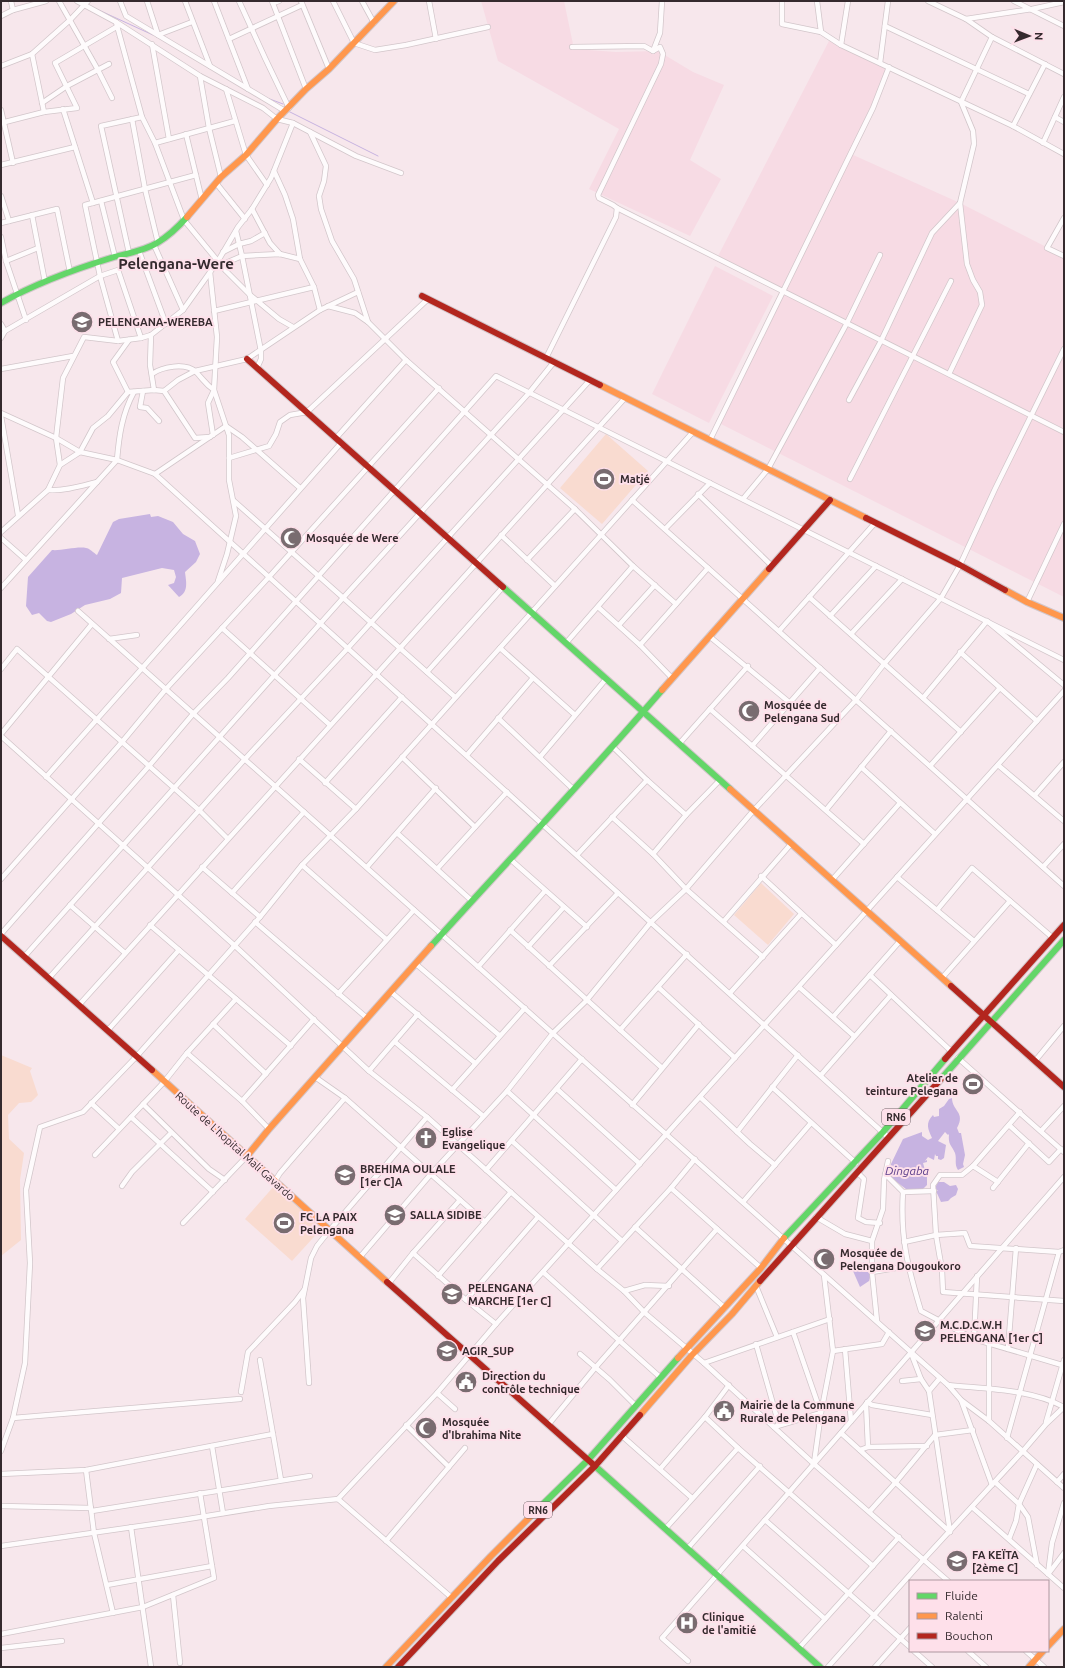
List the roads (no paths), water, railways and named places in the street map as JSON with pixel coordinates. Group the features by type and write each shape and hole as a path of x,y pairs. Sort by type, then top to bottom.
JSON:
{"main road":[{"path":"1,303 18,293 70,272 115,257 139,251 156,244 184,220 221,177 246,155 277,119 306,89 329,70 393,2"},
{"path":"422,296 960,565 1027,602 1064,618"},
{"path":"248,359 719,781 754,810 1064,1087"},
{"path":"247,1156 367,1018 612,747 830,500"},
{"name":"RN6","path":"386,1667 491,1556 588,1460 686,1349 761,1268 784,1239 856,1163 925,1081 1064,925"},
{"name":"Route de L'hopital Mali Gavardo","path":"1,935 329,1231 360,1256 820,1667"},
{"name":"RN6","path":"398,1667 498,1561 595,1466 692,1355 732,1314 791,1245 889,1138 990,1022 1063,944"},
{"path":"1049,1645 1063,1632"},
{"path":"1029,1667 1042,1652"}],"street":[{"path":"11,1 13,10"},
{"path":"1,16 13,10 46,1"},
{"path":"59,1 112,98"},
{"path":"77,1 86,3 200,76 263,108 277,119 293,123 356,156 401,173"},
{"path":"120,1 126,16 248,89 287,110"},
{"path":"147,1 158,35"},
{"path":"185,1 210,66"},
{"path":"214,1 248,89"},
{"path":"239,1 287,110"},
{"path":"279,1 272,2 279,15 306,89"},
{"path":"333,1 354,43 375,50 436,39 488,27"},
{"path":"362,1 374,23"},
{"path":"429,1 436,39"},
{"path":"653,51 660,33 662,1"},
{"path":"782,1 782,24 821,32 841,45 1012,126 1064,154"},
{"path":"816,1 821,32"},
{"path":"841,45 848,1"},
{"path":"880,63 888,1"},
{"path":"928,1 966,19 992,37 1064,74"},
{"path":"1014,1 1064,26"},
{"path":"966,19 1032,9 1064,2"},
{"path":"1,66 32,54 70,20 86,3"},
{"path":"229,39 301,3 329,70"},
{"path":"158,35 192,22"},
{"path":"3,123 44,112 77,108 55,63 117,24"},
{"path":"117,24 142,117 155,143 184,220 220,263 249,294 279,319 293,328"},
{"path":"885,26 1029,94"},
{"path":"949,374 982,304 980,292 973,280 967,264 960,203 974,144 973,131 961,102 992,37"},
{"path":"152,44 169,139"},
{"path":"572,47 644,46 653,51"},
{"path":"653,51 660,47 662,50 661,64 598,194 599,198 1064,432"},
{"path":"32,54 44,112"},
{"path":"42,104 67,86 109,64"},
{"path":"1012,126 1045,64"},
{"path":"710,440 784,292 873,108 889,67"},
{"path":"200,76 209,128 221,177"},
{"path":"226,88 246,155 267,185"},
{"path":"1042,143 1064,97"},
{"path":"63,109 93,203"},
{"path":"1,110 13,163"},
{"path":"130,253 101,126 142,117"},
{"path":"1055,117 1064,122"},
{"path":"132,119 156,244 183,310"},
{"path":"155,143 235,121"},
{"path":"220,263 223,252 267,185 293,123"},
{"path":"310,132 326,166 324,181 319,196 321,209 332,241 354,279 368,322"},
{"path":"186,134 202,200"},
{"path":"1,165 75,148"},
{"path":"274,171 285,195 293,220 300,258 314,287 320,310"},
{"path":"118,341 100,276 85,205 196,175"},
{"path":"216,183 245,219"},
{"path":"1,196 9,221"},
{"path":"101,201 115,257"},
{"path":"849,400 881,341 932,233 960,203"},
{"path":"546,358 616,217 617,208"},
{"path":"1,223 57,209 70,272"},
{"path":"252,209 270,243 280,254"},
{"path":"32,215 45,282"},
{"path":"1064,218 1047,248 1064,256"},
{"path":"236,231 261,351 261,359 257,368"},
{"path":"223,252 239,244 251,241 265,233"},
{"path":"1,237 6,261 26,320"},
{"path":"6,261 38,248"},
{"path":"139,251 166,324"},
{"path":"60,465 56,438 63,378 84,336 118,341 151,335 183,310 210,272 220,263 242,256 280,254 300,258"},
{"path":"743,498 768,469 847,323 880,255"},
{"path":"1,338 5,331 100,276 118,270 141,338"},
{"path":"210,272 218,337 214,390 208,403 211,436"},
{"path":"850,478 951,281"},
{"path":"214,311 314,287"},
{"path":"128,392 154,390 164,391 178,380 195,371 216,368 248,359 320,310 358,292"},
{"path":"229,458 269,446 276,434 280,422 290,415 307,412 428,299"},
{"path":"328,306 355,313 368,322 406,360 575,508 633,566 676,604"},
{"path":"1,324 5,331"},
{"path":"151,335 150,365 154,390"},
{"path":"128,392 113,362 129,340"},
{"path":"360,1256 457,1144 506,1091 553,1033 586,1001 651,922 686,889 754,810 856,700 884,664 941,598 960,565 1064,349"},
{"path":"1,369 73,356"},
{"path":"46,776 244,554 406,360"},
{"path":"24,957 529,393 554,362"},
{"path":"152,374 162,368 174,367 187,367 195,371 205,384 214,390 229,435 229,480 236,516 218,583"},
{"path":"1,935 193,714 296,602 496,376 743,498 1064,660"},
{"path":"49,978 245,759 301,700 590,380"},
{"path":"1,879 122,742 166,689 439,388"},
{"path":"143,391 140,407 147,408 159,420"},
{"path":"164,391 195,438 211,436"},
{"path":"1,532 18,515 48,490 60,465 80,452 93,428 108,416 128,392"},
{"path":"1,588 118,460 118,439 123,416 134,392"},
{"path":"79,1005 227,838 625,398"},
{"path":"1,415 56,438 80,452 118,460 155,474 889,1138"},
{"path":"1,415 18,515"},
{"path":"226,426 300,488"},
{"path":"155,474 226,426"},
{"path":"1,1451 13,1418 25,1363 30,1263 26,1190 40,1127 79,1114 136,1057 260,917 302,865 356,809 600,534 693,432"},
{"path":"48,490 72,488 98,481"},
{"path":"665,529 710,483"},
{"path":"698,494 772,566"},
{"path":"632,500 1064,886"},
{"path":"234,501 455,697"},
{"path":"527,560 575,508"},
{"path":"779,631 875,523"},
{"path":"1027,602 1064,524"},
{"path":"501,535 555,586"},
{"path":"1,538 26,560"},
{"path":"566,643 633,566"},
{"path":"830,616 876,566"},
{"path":"640,644 708,568"},
{"path":"851,634 902,579"},
{"path":"619,625 655,585"},
{"path":"427,672 502,587"},
{"path":"809,597 962,732"},
{"path":"598,607 640,644 672,678"},
{"path":"78,611 877,1321 948,1385 961,1400 989,1421 1064,1488"},
{"path":"923,698 987,621"},
{"path":"987,621 1064,685"},
{"path":"92,624 1,735 234,945 344,1046 369,1071 427,1117 568,1244 624,1291 645,1313 692,1355 704,1363 729,1385 814,1464 870,1511 947,1580"},
{"path":"222,628 330,725"},
{"path":"109,639 137,635"},
{"path":"709,636 748,666 790,702"},
{"path":"500,648 575,715"},
{"path":"1,669 17,649 200,811 227,838"},
{"path":"960,652 1037,721"},
{"path":"679,744 748,666"},
{"path":"752,746 820,668"},
{"path":"466,755 533,678"},
{"path":"540,757 606,679"},
{"path":"930,766 1000,688"},
{"path":"1,1546 131,1528 269,1506 338,1499 436,1393 496,1324 1064,691"},
{"path":"326,783 402,697"},
{"path":"710,710 864,844"},
{"path":"498,718 573,789"},
{"path":"826,810 891,731"},
{"path":"612,747 686,815"},
{"path":"402,757 436,788 474,827"},
{"path":"299,759 356,809"},
{"path":"1035,795 1064,762"},
{"path":"998,765 1064,821"},
{"path":"861,767 935,834"},
{"path":"577,855 647,780"},
{"path":"653,854 686,815 719,781"},
{"path":"367,867 436,788"},
{"path":"437,869 507,792"},
{"path":"832,880 900,802"},
{"path":"232,893 304,812"},
{"path":"612,817 653,854 686,889 763,957"},
{"path":"397,833 472,901"},
{"path":"724,921 791,844"},
{"path":"1043,867 1064,844"},
{"path":"510,859 587,927"},
{"path":"302,865 386,939"},
{"path":"202,867 260,917"},
{"path":"937,910 972,868 1052,938"},
{"path":"762,876 836,945"},
{"path":"897,877 974,941"},
{"path":"478,967 546,890"},
{"path":"549,966 618,893"},
{"path":"942,978 1010,901"},
{"path":"70,905 125,953"},
{"path":"528,947 564,907"},
{"path":"338,994 386,939 414,910"},
{"path":"730,993 801,914"},
{"path":"255,922 367,1018"},
{"path":"150,925 291,1046"},
{"path":"510,930 586,1001 662,1068"},
{"path":"833,1017 900,941"},
{"path":"108,1030 179,950"},
{"path":"620,1030 687,954"},
{"path":"416,964 499,1035"},
{"path":"870,975 952,1052"},
{"path":"658,987 735,1058"},
{"path":"799,987 854,1036"},
{"path":"391,992 475,1063"},
{"path":"821,1075 891,995"},
{"path":"95,1155 164,1082 187,1053 236,999"},
{"path":"452,1090 499,1035 525,1008"},
{"path":"369,1071 418,1014"},
{"path":"242,1101 314,1019"},
{"path":"213,1024 266,1074"},
{"path":"632,1104 698,1024"},
{"path":"1034,1061 1064,1026"},
{"path":"395,1042 482,1116"},
{"path":"187,1053 242,1101 269,1129"},
{"path":"737,1132 798,1055"},
{"path":"958,1058 1062,1151 1049,1162 1009,1125"},
{"path":"486,1170 558,1089 582,1059"},
{"path":"315,1077 345,1098 485,1222"},
{"path":"772,1087 856,1163"},
{"path":"558,1089 640,1164"},
{"path":"506,1091 616,1190"},
{"path":"700,1097 775,1165"},
{"path":"275,1181 345,1098"},
{"path":"91,1103 119,1129"},
{"path":"143,1104 208,1169 224,1180"},
{"path":"1041,1132 1064,1106"},
{"path":"1020,1112 973,1166 962,1175 940,1175 933,1185 936,1235 942,1270 943,1292 1064,1301"},
{"path":"131,1117 213,1192"},
{"path":"309,1383 303,1298 311,1258 317,1246 329,1231 427,1117"},
{"path":"743,1202 811,1123"},
{"path":"122,1186 132,1172 171,1133"},
{"path":"512,1141 593,1216 622,1240"},
{"path":"993,1188 1029,1143"},
{"path":"183,1223 247,1156"},
{"path":"597,1269 671,1188 695,1159"},
{"path":"877,1321 872,1272 872,1241 884,1209 885,1174 888,1161"},
{"path":"973,1166 998,1182"},
{"path":"857,1172 864,1179 858,1218 866,1222 880,1222"},
{"path":"885,1174 903,1192 934,1191"},
{"path":"688,1661 662,1638 1064,1176"},
{"path":"671,1188 761,1268"},
{"path":"438,1276 511,1192"},
{"path":"903,1192 901,1217 904,1242 908,1266 921,1311 974,1340 1063,1363 1046,1424"},
{"path":"389,1283 413,1253 460,1200"},
{"path":"466,1300 538,1217"},
{"path":"816,1217 845,1234 872,1241"},
{"path":"635,1227 725,1308"},
{"path":"548,1425 595,1368 669,1286 682,1268 717,1229"},
{"path":"904,1242 936,1235 966,1233 970,1246 1062,1251 1046,1300 1007,1438"},
{"path":"1008,1349 1016,1248"},
{"path":"413,1253 466,1300 496,1324"},
{"path":"872,1272 908,1266"},
{"path":"543,1272 661,1378"},
{"path":"814,1464 821,1413 833,1351 824,1275"},
{"path":"974,1340 977,1276"},
{"path":"624,1291 645,1285 669,1286"},
{"path":"241,1392 248,1352 295,1302 306,1286"},
{"path":"756,1286 777,1337"},
{"path":"704,1363 830,1319"},
{"path":"793,1332 821,1413"},
{"path":"833,1351 882,1344 889,1332"},
{"path":"756,1344 779,1425"},
{"path":"989,1344 989,1421"},
{"path":"845,1350 851,1421"},
{"path":"911,1353 921,1379 929,1391 950,1532"},
{"path":"580,1354 636,1406"},
{"path":"260,1360 281,1480"},
{"path":"929,1391 940,1378"},
{"path":"902,1381 921,1379"},
{"path":"660,1469 705,1417 729,1385"},
{"path":"828,1667 1046,1424 1064,1407 1052,1401 1020,1393 948,1385"},
{"path":"436,1393 455,1409"},
{"path":"13,1418 240,1399"},
{"path":"961,1400 994,1483 1019,1504 1028,1517 1037,1565"},
{"path":"867,1403 932,1415"},
{"path":"867,1403 868,1447"},
{"path":"774,1427 821,1413"},
{"path":"705,1417 738,1448 874,1566"},
{"path":"406,1425 449,1467"},
{"path":"870,1511 935,1435 973,1430"},
{"path":"841,1433 950,1532"},
{"path":"1,1474 86,1470 273,1434"},
{"path":"621,1435 692,1498"},
{"path":"212,1446 223,1513"},
{"path":"860,1450 868,1447 927,1446"},
{"path":"386,1541 465,1448"},
{"path":"666,1528 738,1448"},
{"path":"1009,1539 1016,1521 1019,1504 1037,1464"},
{"path":"688,1548 760,1466"},
{"path":"86,1470 94,1533 113,1613"},
{"path":"1057,1482 1064,1474"},
{"path":"1,1506 91,1509 310,1476"},
{"path":"1,1634 142,1607 214,1578 200,1493"},
{"path":"338,1499 452,1598"},
{"path":"1048,1574 1052,1543 1064,1503"},
{"path":"972,1507 1064,1588"},
{"path":"765,1520 909,1646"},
{"path":"131,1528 151,1667"},
{"path":"799,1648 874,1566 898,1537"},
{"path":"743,1546 825,1620"},
{"path":"1048,1574 1064,1553"},
{"path":"107,1585 212,1566"},
{"path":"173,1595 180,1663"},
{"path":"877,1666 909,1629"},
{"path":"1,1648 62,1641"},
{"path":"915,1652 932,1667"},
{"path":"969,1652 986,1667"},
{"path":"1027,1652 1044,1667"}],"water":[{"path":"150,514 151,517 158,516 173,522 183,534 195,541 200,554 196,562 185,572 186,589 182,595 179,597 168,585 174,583 176,577 174,570 162,568 122,578 121,593 110,599 85,605 71,614 51,622 47,621 39,613 32,615 26,606 28,577 52,550 87,548 97,555 113,522 119,519"},
{"name":"Dingaba","path":"952,1098 960,1118 957,1128 959,1133 961,1133 965,1155 963,1164 964,1167 958,1170 956,1166 955,1153 949,1142 949,1134 948,1135 945,1132 938,1141 946,1145 944,1158 941,1160 938,1159 938,1156 935,1154 934,1160 928,1157 925,1161 927,1160 927,1162 923,1163 927,1177 927,1185 923,1189 906,1189 890,1177 891,1164 903,1139 922,1132 922,1136 928,1140 932,1138 928,1129 930,1118 933,1115 934,1117 939,1116 939,1109"},
{"path":"938,1182 944,1182 950,1186 956,1185 958,1189 956,1195 948,1201 941,1202 936,1191 938,1191 935,1188"},
{"path":"864,1262 871,1274 869,1281 860,1287 853,1271"}],"waterway":[{"path":"92,7 153,35"},
{"path":"267,98 283,104"},
{"path":"288,111 378,156"}],"place":[{"name":"PELENGANA-WEREBA","path":"82,322"},
{"name":"Matjé","path":"604,479"},
{"name":"Mosquée de Were","path":"291,538"},
{"name":"Mosquée de Pelengana Sud","path":"749,711"},
{"name":"Atelier de teinture Pelegana","path":"973,1084"},
{"name":"Eglise Evangelique","path":"426,1138"},
{"name":"BREHIMA OULALE [1er C]A","path":"345,1175"},
{"name":"SALLA SIDIBE","path":"395,1215"},
{"name":"FC LA PAIX Pelengana","path":"284,1223"},
{"name":"Mosquée de Pelengana Dougoukoro","path":"824,1259"},
{"name":"PELENGANA MARCHE [1er C]","path":"452,1294"},
{"name":"M.C.D.C.W.H PELENGANA [1er C]","path":"925,1331"},
{"name":"AGIR_SUP","path":"447,1351"},
{"name":"Direction du contrôle technique","path":"466,1382"},
{"name":"Mairie de la Commune Rurale de Pelengana","path":"724,1411"},
{"name":"Mosquée d'Ibrahima Nite","path":"426,1428"},
{"name":"FA KEÏTA [2ème C]","path":"957,1561"},
{"name":"Clinique de l'amitié","path":"687,1623"}],"district":[{"name":"Pelengana-Were","path":"176,263"}]}
